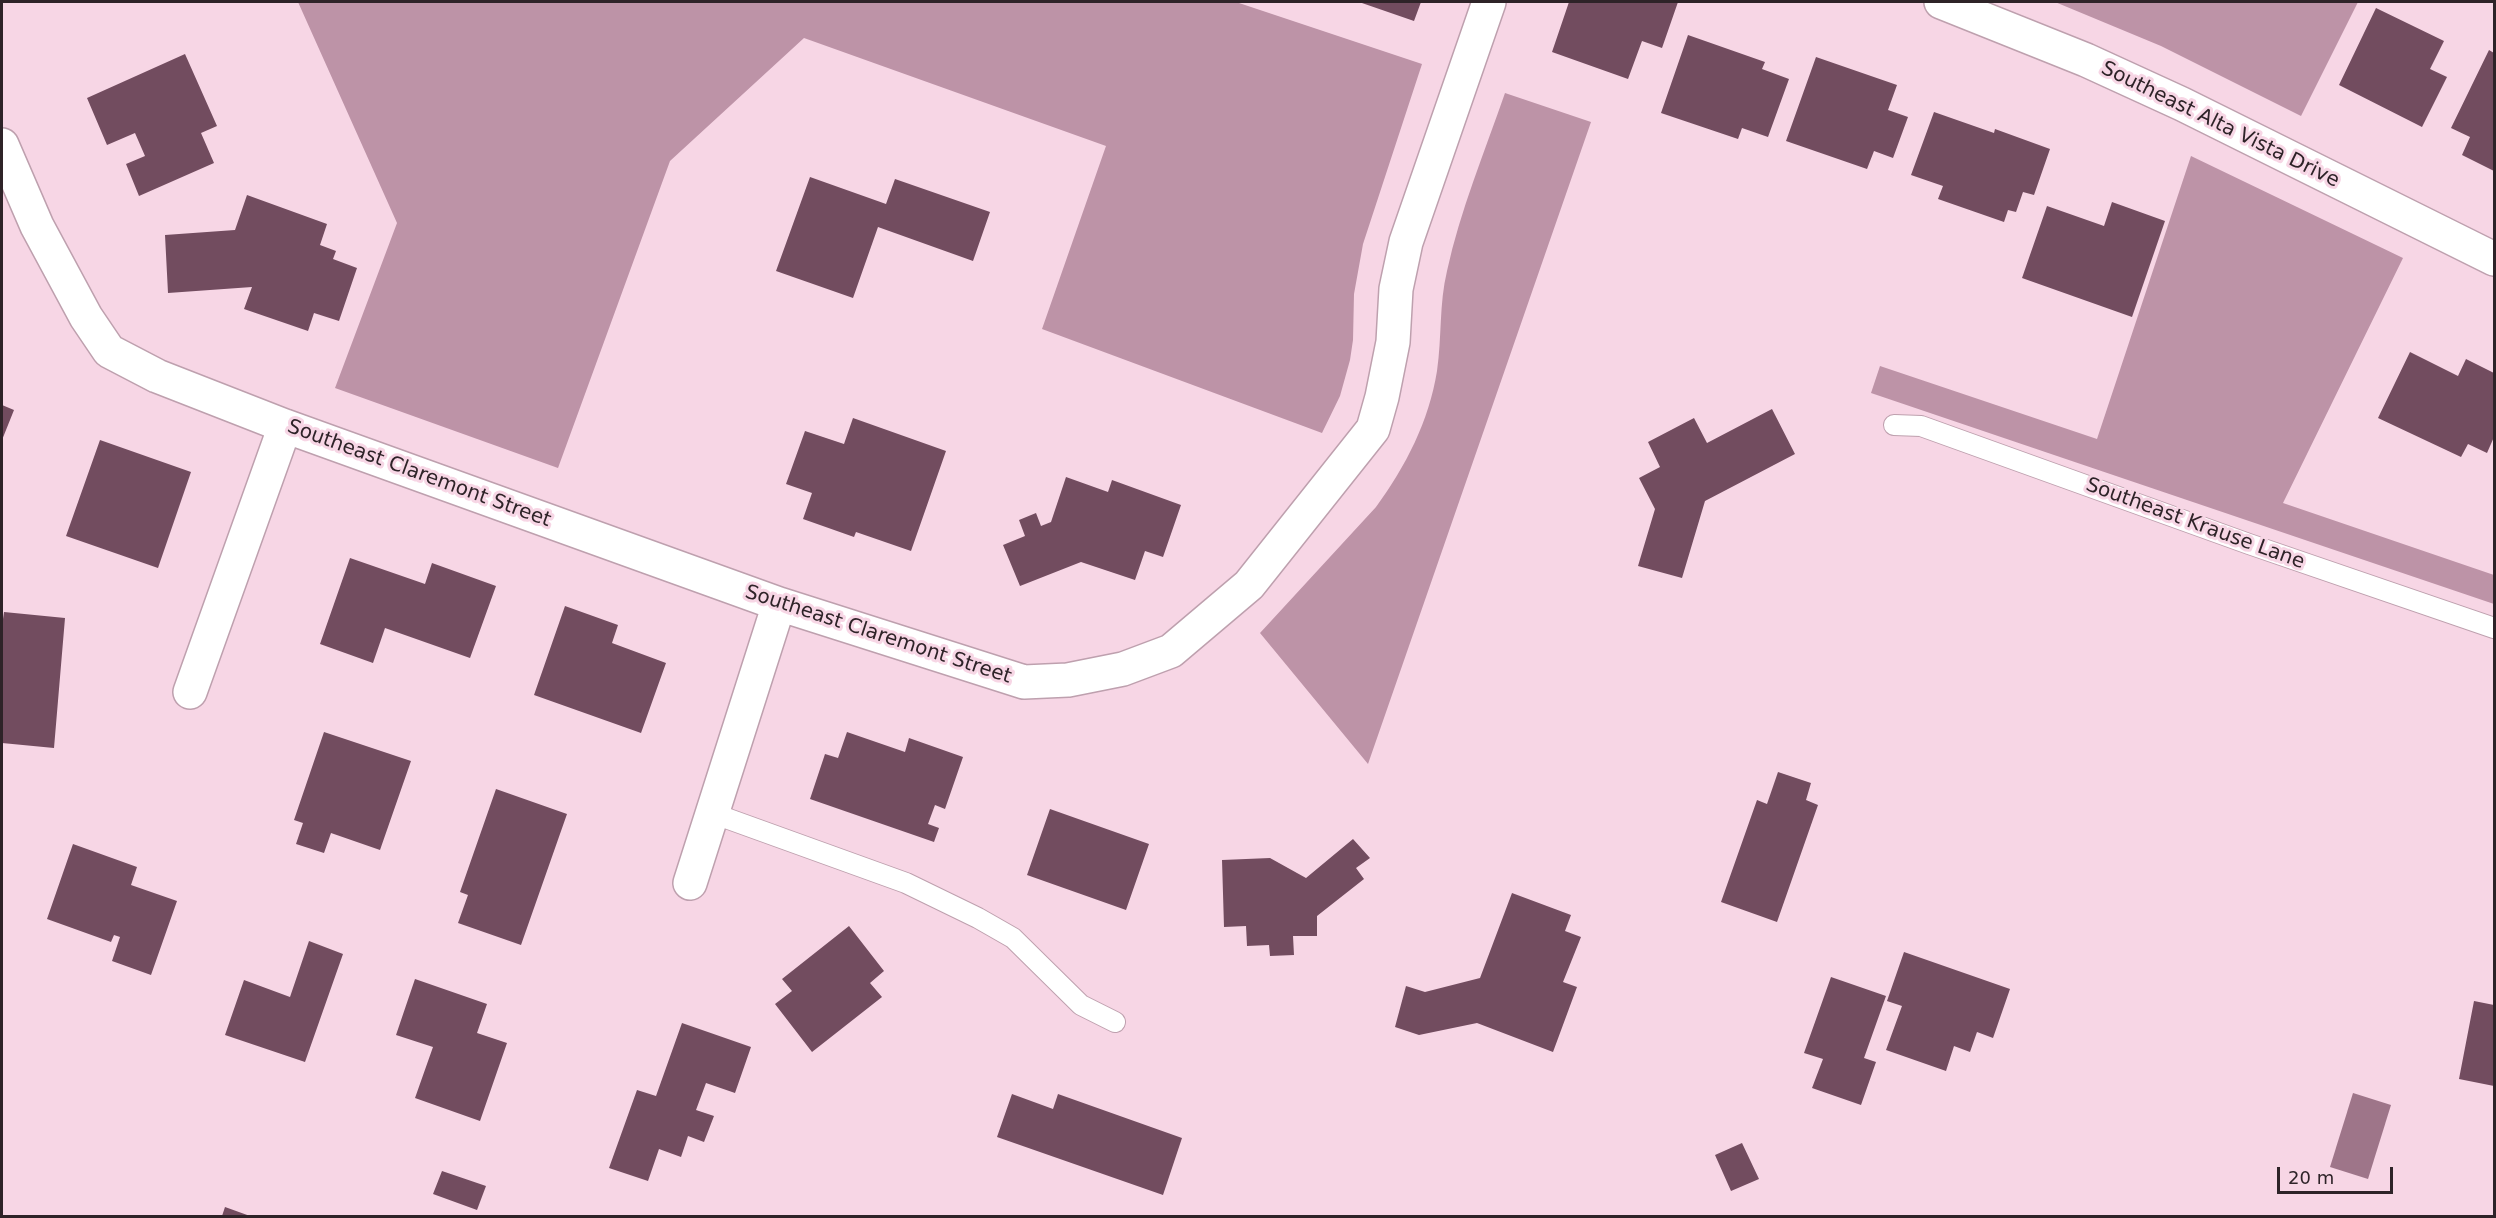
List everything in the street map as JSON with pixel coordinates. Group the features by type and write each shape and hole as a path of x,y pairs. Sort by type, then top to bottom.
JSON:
{"street":[{"name":"Southeast Claremont Street","path":"2,145 37,226 86,317 109,351 157,376 285,426 779,604 1024,682 1068,680 1124,669 1171,651 1249,585 1373,429 1393,342 1396,289 1406,242 1489,2"},
{"name":"Southeast Alta Vista Drive","path":"1941,2 2086,60 2494,259"},
{"path":"190,692 285,426"},
{"path":"690,883 779,604"}],"lane":[{"name":"Southeast Krause Lane","path":"1894,425 1921,426 2494,628"},
{"path":"712,813 906,883 978,918 1013,938 1081,1005 1115,1022"}],"shaded area":[{"path":"298,2 1236,2 1422,64 1363,244 1354,294 1350,360 1340,396 1322,433 1042,329 1106,146 804,38 670,161 558,468 335,388 397,223"},
{"path":"2055,2 2358,2 2301,116 2161,46"},
{"path":"1505,93 1591,122 1368,764 1260,633 1376,507 1415,442 1428,408 1437,371 1443,296 1452,249"},
{"path":"2191,156 2403,258 2283,503 2494,575 2494,604 1871,393 1880,366 2097,439"},
{"path":"2353,1093 2391,1105 2368,1179 2330,1167"}],"building":[{"path":"1359,2 1421,2 1414,21"},
{"path":"1569,2 1678,2 1662,48 1642,41 1628,79 1552,52"},
{"path":"2376,8 2444,41 2430,69 2447,77 2422,127 2339,85"},
{"path":"1688,35 1765,62 1762,69 1789,79 1768,137 1742,128 1738,139 1661,113"},
{"path":"2489,50 2494,53 2494,171 2462,155 2470,137 2451,128"},
{"path":"185,54 217,126 201,133 214,163 139,196 126,164 145,156 135,133 107,145 87,98"},
{"path":"1816,57 1897,85 1888,110 1908,117 1893,158 1874,151 1867,169 1786,141"},
{"path":"1934,112 1994,133 1995,129 2050,149 2034,195 2023,192 2016,212 2008,210 2004,222 1938,199 1943,186 1911,175"},
{"path":"810,177 886,204 895,179 990,212 973,261 878,227 853,298 776,271"},
{"path":"247,195 327,224 320,245 336,251 333,259 357,268 339,321 314,313 308,331 244,309 252,287 168,293 165,235 235,230"},
{"path":"2112,202 2165,221 2132,317 2022,278 2047,206 2104,226"},
{"path":"2410,352 2458,376 2466,359 2494,373 2494,437 2487,453 2468,444 2461,457 2378,418"},
{"path":"2,405 14,410 2,440"},
{"path":"1772,409 1795,454 1705,501 1682,578 1638,566 1655,509 1639,478 1660,467 1648,442 1694,418 1707,443"},
{"path":"853,418 946,451 911,551 856,532 854,537 803,519 812,493 786,484 805,431 844,444"},
{"path":"100,440 191,472 158,568 66,536"},
{"path":"1066,477 1108,492 1112,480 1181,505 1163,557 1145,551 1135,580 1081,562 1020,586 1003,545 1025,536 1019,520 1036,513 1041,526 1051,522"},
{"path":"350,558 425,584 432,563 496,586 470,658 385,628 373,663 320,644"},
{"path":"565,606 618,625 612,643 666,663 641,733 534,695"},
{"path":"4,612 65,618 54,748 2,743"},
{"path":"324,732 411,761 380,850 331,833 324,853 296,844 303,823 294,820"},
{"path":"847,732 905,752 909,738 963,757 945,809 935,805 928,824 939,828 934,842 810,799 825,754 838,758"},
{"path":"1778,772 1811,783 1806,800 1818,805 1777,922 1721,902 1757,800 1767,804"},
{"path":"496,789 567,814 521,945 458,923 468,895 460,892"},
{"path":"1050,809 1149,844 1126,910 1027,875"},
{"path":"1353,839 1370,858 1356,868 1364,879 1317,916 1317,936 1293,936 1294,955 1270,956 1269,945 1247,946 1246,926 1224,927 1222,860 1270,858 1306,878"},
{"path":"73,844 137,867 131,885 177,901 151,975 112,961 120,937 114,935 111,942 47,919"},
{"path":"1512,893 1571,915 1565,931 1581,937 1563,982 1577,987 1553,1052 1477,1023 1419,1035 1395,1027 1406,986 1425,992 1480,978"},
{"path":"849,926 884,971 870,983 882,997 812,1052 775,1004 792,991 782,979"},
{"path":"309,941 343,954 305,1062 225,1035 244,980 290,997"},
{"path":"1904,952 2010,989 1993,1038 1977,1032 1970,1052 1954,1046 1946,1071 1886,1050 1902,1006 1887,1001"},
{"path":"1831,977 1886,996 1864,1058 1876,1062 1861,1105 1812,1088 1823,1059 1804,1053"},
{"path":"415,979 487,1004 477,1033 507,1043 480,1121 415,1098 433,1047 396,1035"},
{"path":"2474,1001 2494,1005 2494,1086 2459,1079"},
{"path":"682,1023 751,1047 735,1093 706,1083 696,1110 714,1116 704,1142 688,1136 681,1157 659,1149 648,1181 609,1168 637,1090 656,1096"},
{"path":"1012,1094 1053,1109 1058,1094 1182,1138 1163,1195 997,1137"},
{"path":"1742,1143 1759,1179 1731,1191 1715,1155"},
{"path":"442,1171 486,1186 477,1210 433,1194"},
{"path":"225,1207 250,1216 222,1216"}]}
